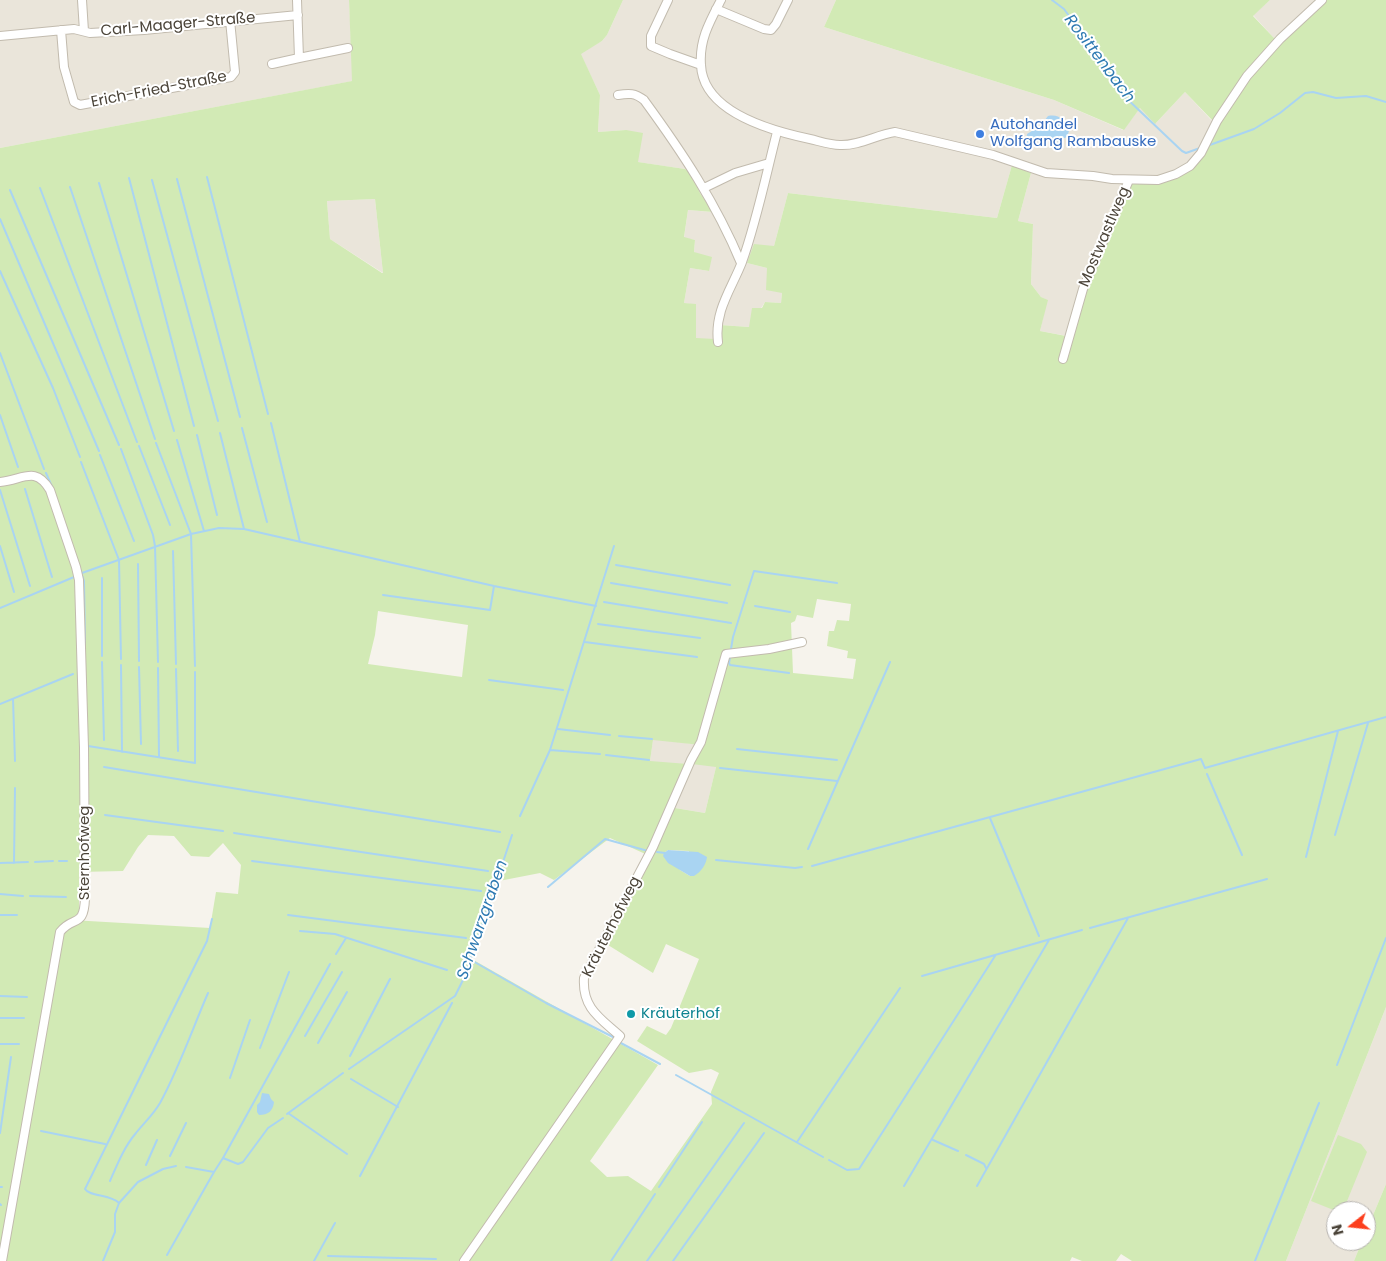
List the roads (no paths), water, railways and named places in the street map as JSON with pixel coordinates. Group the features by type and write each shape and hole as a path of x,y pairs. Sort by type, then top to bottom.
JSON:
{"street":[{"path":"82,0 84,31"},
{"path":"297,0 299,58"},
{"path":"668,0 651,36 651,46 701,65"},
{"path":"721,0 702,42 701,65 704,79 713,95 752,121 777,132 838,145 855,144 895,132 993,155 1046,173 1129,180"},
{"path":"716,9 764,29 771,30 788,0"},
{"name":"Mostwastlweg","path":"1064,359 1083,289 1129,180 1158,180 1176,174 1190,166 1247,76 1280,39 1322,0"},
{"name":"Carl-Maager-Straße","path":"0,36 61,30 90,33 144,30 298,14"},
{"name":"Erich-Fried-Straße","path":"61,30 64,67 74,102 80,105 231,77 235,72 230,20"},
{"path":"272,64 348,48"},
{"path":"618,95 637,94 644,100 681,150 704,188 741,262"},
{"path":"718,342 718,325 724,299 741,262 777,132"},
{"path":"704,188 735,173 769,163"},
{"name":"Sternhofweg","path":"0,482 11,481 28,475 38,476 45,481 50,490 78,574 84,748 85,890 84,914 80,919 65,926 60,932 2,1261"},
{"name":"Kräuterhofweg","path":"464,1261 620,1036 588,1005 584,989 584,978 653,847 691,760 701,742 726,654 769,649 802,642"}],"water":[{"path":"1048,116 1059,117 1063,121 1069,131 1067,137 1060,142 1046,138 1028,145 1026,143 1027,134 1040,126"},
{"path":"668,850 698,852 707,857 699,872 694,876 690,876 668,863 663,856"},
{"path":"262,1093 269,1094 274,1102 270,1112 259,1115 257,1105 260,1102"}],"waterway":[{"name":"Rosittenbach","path":"1052,0 1064,9 1124,96 1182,151 1186,153 1200,148"},
{"name":"Rosittenbach","path":"1207,146 1254,129 1280,113 1305,93 1313,92 1336,98 1366,96 1386,102"},
{"path":"207,177 268,414"},
{"path":"129,178 194,426"},
{"path":"177,179 240,417"},
{"path":"152,180 218,421"},
{"path":"99,183 174,431"},
{"path":"70,187 155,439"},
{"path":"40,188 137,442"},
{"path":"10,190 119,445"},
{"path":"0,219 99,451"},
{"path":"0,271 53,388 80,457"},
{"path":"0,353 44,469"},
{"path":"0,415 18,467"},
{"path":"271,423 300,542"},
{"path":"242,428 267,522"},
{"path":"220,433 244,529"},
{"path":"197,435 217,515"},
{"path":"177,440 204,531"},
{"path":"156,443 191,534 195,666"},
{"path":"139,446 170,525"},
{"path":"121,449 153,535 155,546 158,662"},
{"path":"100,455 134,541"},
{"path":"81,462 119,560 121,659"},
{"path":"46,473 53,489"},
{"path":"25,489 52,577"},
{"path":"0,490 30,586"},
{"path":"82,573 191,534 219,528 244,529 494,586 596,606"},
{"path":"69,536 84,581 85,644"},
{"path":"0,546 14,592"},
{"path":"520,816 550,750 614,546"},
{"path":"173,551 176,664"},
{"path":"138,564 139,661"},
{"path":"616,565 730,585"},
{"path":"731,649 754,571 837,583"},
{"path":"0,608 74,577 74,575"},
{"path":"102,578 102,656"},
{"path":"611,583 727,603"},
{"path":"383,595 490,610 494,586"},
{"path":"604,602 731,623"},
{"path":"755,606 790,612"},
{"path":"598,624 700,638"},
{"path":"585,642 697,657"},
{"path":"730,658 730,665 789,673"},
{"path":"102,662 104,740"},
{"path":"808,849 890,662"},
{"path":"121,665 122,752"},
{"path":"139,667 141,744"},
{"path":"158,668 159,757"},
{"path":"176,669 178,751"},
{"path":"88,746 195,763 195,672"},
{"path":"0,704 73,674"},
{"path":"489,680 563,690"},
{"path":"13,699 15,761"},
{"path":"812,866 1201,759 1205,768 1386,717"},
{"path":"1335,835 1368,723"},
{"path":"558,729 610,735"},
{"path":"1306,857 1338,731"},
{"path":"619,736 652,739"},
{"path":"737,749 837,760"},
{"path":"550,750 600,754"},
{"path":"606,755 649,760"},
{"path":"104,767 500,832"},
{"path":"720,768 837,781"},
{"path":"1207,774 1242,855"},
{"path":"14,863 15,788"},
{"path":"105,815 223,831"},
{"path":"990,818 1039,936"},
{"path":"234,833 488,871"},
{"name":"Schwarzgraben","path":"349,1069 455,996 465,976 512,835"},
{"path":"548,887 605,839 648,851"},
{"path":"657,852 665,853"},
{"path":"716,860 795,868 802,867"},
{"path":"35,862 53,861"},
{"path":"59,861 67,861"},
{"path":"252,861 481,891"},
{"path":"0,863 28,862"},
{"path":"1090,928 1267,879"},
{"path":"0,894 23,896"},
{"path":"30,896 66,897"},
{"path":"0,915 17,915"},
{"path":"288,915 466,938"},
{"path":"977,1186 1128,918"},
{"path":"119,1203 111,1198 88,1192 85,1189 207,941 212,919"},
{"path":"922,976 1082,930"},
{"path":"300,931 335,934 447,970"},
{"path":"336,954 346,938"},
{"path":"1337,1065 1386,938"},
{"path":"904,1186 1049,940"},
{"path":"829,1160 847,1170 859,1169 995,956"},
{"path":"471,960 546,1003 613,1037"},
{"path":"223,1158 330,964"},
{"path":"260,1048 289,972"},
{"path":"305,1036 342,972"},
{"path":"350,1056 390,979"},
{"path":"797,1142 900,988"},
{"path":"318,1043 347,992"},
{"path":"110,1181 128,1144 160,1103 167,1090 208,993"},
{"path":"0,996 27,997"},
{"path":"360,1176 452,1003"},
{"path":"0,1018 24,1018"},
{"path":"230,1078 250,1020"},
{"path":"619,1042 660,1064"},
{"path":"0,1044 19,1044"},
{"path":"0,1133 11,1057"},
{"name":"Schwarzgraben","path":"287,1114 343,1073"},
{"path":"676,1075 823,1157"},
{"path":"351,1079 398,1107"},
{"path":"1255,1261 1319,1103"},
{"path":"288,1113 347,1154"},
{"name":"Schwarzgraben","path":"186,1167 214,1172 223,1158 238,1164 243,1162 268,1128 283,1118"},
{"path":"659,1187 702,1122"},
{"path":"170,1156 186,1123"},
{"path":"647,1261 744,1123"},
{"path":"41,1131 105,1144"},
{"path":"673,1261 764,1133"},
{"path":"146,1165 157,1140"},
{"path":"933,1140 958,1151"},
{"path":"966,1155 984,1164 986,1168"},
{"name":"Schwarzgraben","path":"103,1261 115,1232 115,1214 119,1203 138,1182 163,1169 176,1166"},
{"path":"167,1255 214,1172"},
{"path":"611,1261 655,1194"},
{"path":"314,1261 335,1223"},
{"path":"328,1256 436,1259"}],"place":[{"name":"Autohandel Wolfgang Rambauske","path":"980,134"},
{"name":"Kräuterhof","path":"631,1014"}]}
